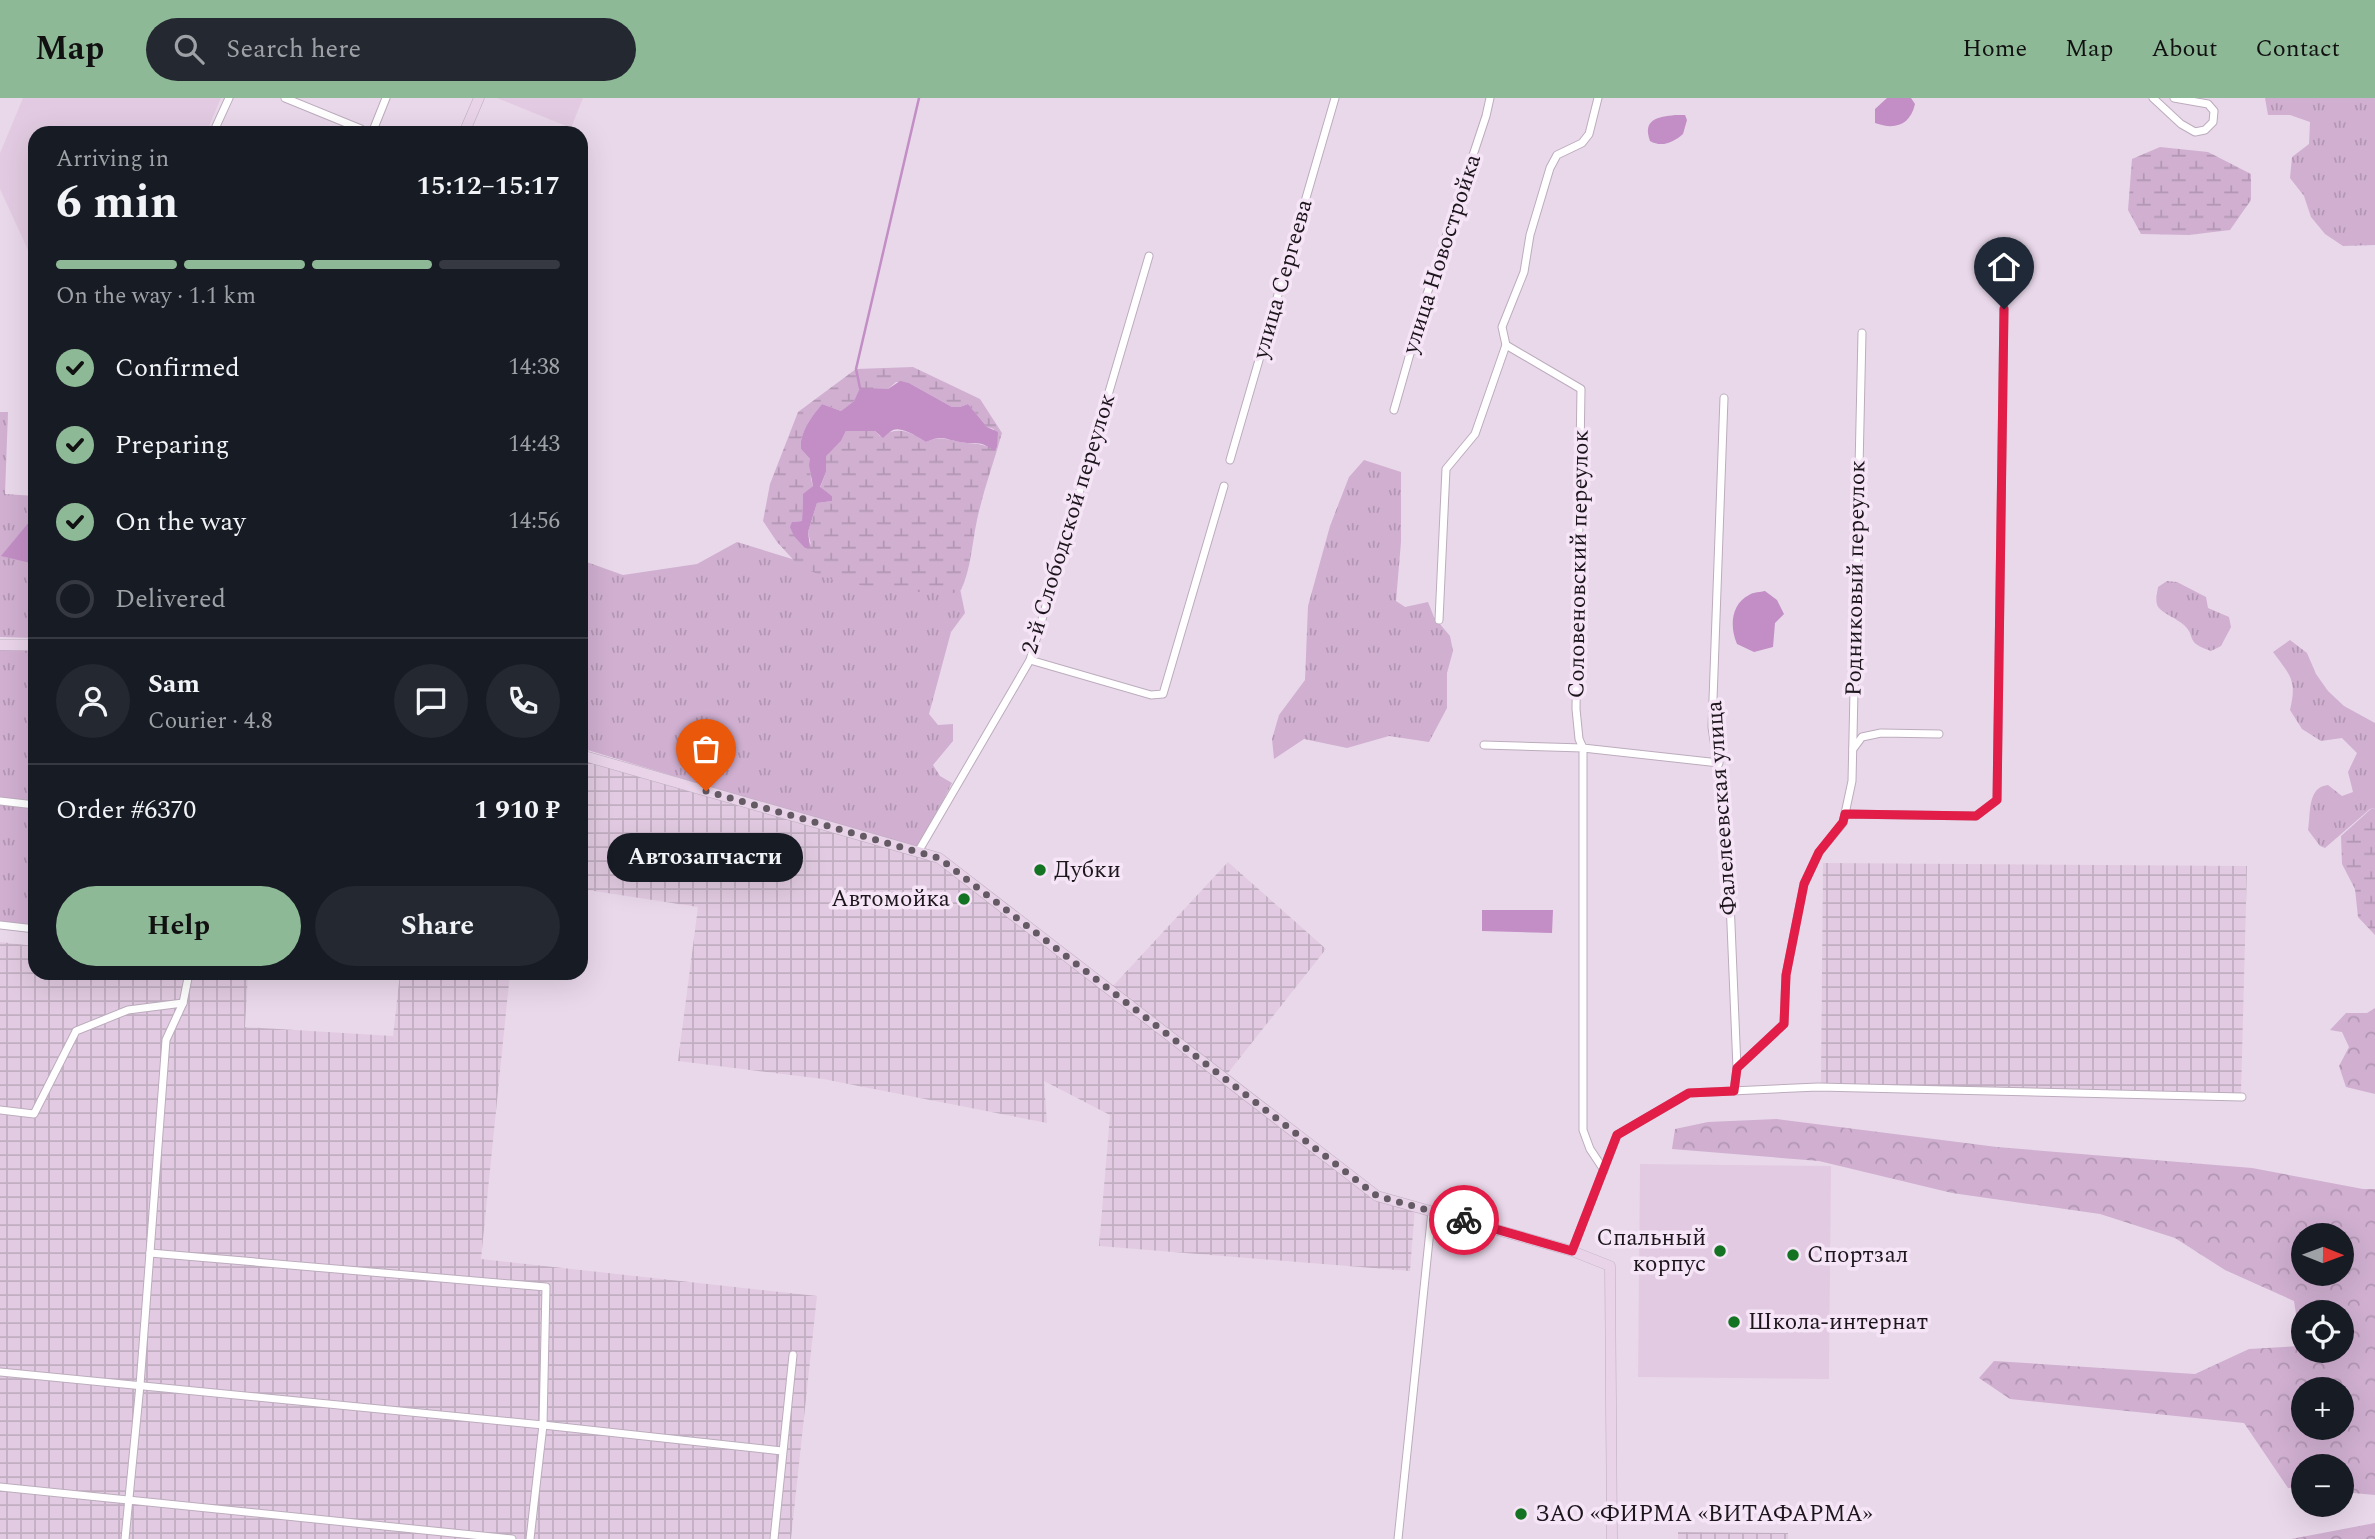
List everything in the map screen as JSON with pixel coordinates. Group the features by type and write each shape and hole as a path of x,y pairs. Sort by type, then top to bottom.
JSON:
{"street":[{"path":"216,126 229,98"},
{"path":"285,98 349,126"},
{"path":"375,126 386,98"},
{"path":"467,126 479,98"},
{"name":"улица Сергеева","path":"1230,460 1335,98"},
{"name":"улица Новостройка","path":"1394,410 1427,294 1490,98"},
{"path":"1439,620 1446,470 1475,433 1506,345 1502,327 1524,272 1530,235 1550,168 1557,155 1582,143 1589,134 1598,98"},
{"path":"2153,98 2181,124 2195,132 2205,130 2213,122 2214,111 2208,104 2174,98"},
{"name":"2-й Слободской переулок","path":"918,852 1030,660 1149,256"},
{"path":"1737,1068 1784,1024 1786,975 1804,884 1819,852 1844,818 1976,816 1997,800 2004,309"},
{"name":"Родниковый переулок","path":"1844,818 1852,781 1862,333"},
{"name":"Соловеновский переулок","path":"1506,345 1581,389 1576,709 1579,739 1583,748"},
{"name":"Фалелеевская улица","path":"1724,398 1713,727 1727,829 1737,1068 1734,1091"},
{"path":"1030,660 1151,695 1163,694 1224,486"},
{"path":"0,645 28,645"},
{"path":"1853,749 1862,737 1881,733 1939,734"},
{"path":"1484,745 1583,748 1719,763"},
{"path":"1583,748 1583,1130 1590,1149 1604,1170"},
{"path":"588,757 939,858 1377,1196 1572,1251 1610,1266 1612,1539"},
{"path":"0,801 28,804"},
{"path":"0,926 28,928"},
{"path":"125,1539 140,1385 166,1040 183,1003 188,980"},
{"path":"0,1110 34,1114 76,1031 128,1010 183,1003"},
{"path":"1572,1251 1617,1135 1689,1093 1818,1087 2242,1097"},
{"path":"1398,1539 1432,1210"},
{"path":"150,1253 546,1287 543,1425 530,1539"},
{"path":"774,1539 793,1355"},
{"path":"0,1372 782,1451"},
{"path":"0,1487 512,1539"}],"shaded area":[{"path":"23,98 221,98 209,126 28,126 28,250 0,189 0,153"},
{"path":"497,98 583,98 572,126"},
{"path":"1887,98 1911,98 1915,104 1905,122 1895,126 1875,123 1875,109"},
{"path":"1685,115 1687,120 1683,134 1668,143 1650,141 1648,128 1653,120"},
{"path":"900,381 909,383 952,407 968,404 987,427 998,432 997,447 994,451 981,444 943,438 926,442 901,429 893,430 883,438 875,431 846,431 841,441 826,456 826,472 820,487 832,496 832,501 817,503 808,532 810,548 805,548 790,527 792,522 802,521 803,494 813,486 810,459 801,449 807,425 822,404 841,411 854,401 860,388 888,389"},
{"path":"28,523 28,562 1,556"},
{"path":"1765,591 1777,600 1784,614 1775,623 1773,647 1754,652 1737,644 1733,617 1743,599 1753,593"},
{"path":"588,759 939,858 1111,988 1228,862 1326,949 1224,1078 1377,1197 1415,1207 1410,1271 1099,1246 1110,1115 1044,1081 1047,1123 823,1079 678,1061 698,907 588,890"},
{"path":"1823,863 2247,866 2241,1094 1821,1084"},
{"path":"1482,910 1553,910 1552,933 1482,931"},
{"path":"0,942 28,945 28,980 248,980 245,1027 393,1036 399,980 509,980 481,1259 817,1296 791,1539 0,1539"},
{"name":"Школа-интернат","path":"1640,1164 1831,1166 1829,1379 1638,1377"},
{"path":"1678,1532 1788,1533 1788,1539 1678,1539"}],"green space":[{"path":"2265,98 2375,98 2375,245 2343,246 2325,234 2311,217 2304,196 2290,178 2292,157 2309,144 2310,122 2290,115 2268,115"},
{"path":"2160,147 2208,152 2251,174 2251,200 2230,230 2189,235 2141,234 2128,210 2132,159"},
{"path":"913,367 980,399 1002,433 979,509 969,565 961,590 951,594 888,590 836,581 800,567 777,542 763,521 770,484 798,412 856,369","holes":["896,382 909,383 952,407 968,404 987,427 994,429 989,447 943,439 926,442 903,431 893,431 880,436 875,431 846,431 841,441 826,455 826,472 820,488 832,496 832,501 817,503 808,532 811,545 792,522 802,521 803,495 813,486 810,459 801,449 802,437 810,419 822,404 841,411 854,401 860,389 888,389"]},
{"path":"0,412 8,412 5,494 28,496 28,638 0,637"},
{"path":"1364,460 1401,472 1401,542 1396,601 1405,607 1428,602 1434,617 1450,636 1453,651 1447,673 1447,708 1429,742 1389,736 1347,748 1304,739 1274,759 1272,739 1279,715 1305,680 1308,606 1330,526 1349,477"},
{"path":"737,542 831,571 959,584 965,613 951,632 929,714 938,725 953,724 953,741 933,765 940,776 952,783 918,850 588,750 588,562 623,575 697,564"},
{"path":"2167,581 2177,582 2206,597 2208,608 2229,617 2231,627 2221,646 2211,651 2197,645 2184,625 2158,607 2158,587"},
{"path":"2290,640 2307,653 2316,674 2328,691 2344,706 2375,723 2375,808 2370,809 2325,848 2320,846 2308,830 2313,796 2316,790 2328,785 2342,796 2353,792 2348,772 2357,753 2342,738 2321,741 2302,729 2290,710 2293,692 2291,679 2273,652"},
{"path":"0,650 28,651 28,928 0,925"},
{"path":"2375,808 2375,935 2358,917 2355,889 2342,864 2341,836"},
{"path":"2375,1008 2375,1094 2346,1087 2339,1066 2349,1047 2342,1032 2330,1030 2346,1013 2367,1013"},
{"path":"1777,1119 1997,1147 2252,1168 2375,1189 2375,1495 2354,1493 2354,1454 2291,1454 2291,1488 2288,1488 2244,1423 2010,1399 1979,1378 1994,1361 2195,1374 2249,1349 2291,1347 2291,1363 2354,1363 2354,1300 2292,1300 2225,1270 2175,1238 2100,1214 1952,1193 1819,1161 1672,1149 1675,1129 1708,1122"},
{"path":"2375,1523 2375,1539 2291,1539"}],"waterway":[{"path":"860,388 856,369 919,98"}],"way so far":[{"path":"706,791 939,858 1377,1196 1464,1220"}],"place":[{"name":"Автозапчасти","path":"706,791"},
{"name":"Дубки","path":"1040,870"},
{"name":"Автомойка","path":"964,899"},
{"name":"Спальный корпус","path":"1720,1251"},
{"name":"Спортзал","path":"1793,1255"},
{"name":"Школа-интернат","path":"1734,1322"},
{"name":"ЗАО «ФИРМА «ВИТАФАРМА»","path":"1521,1514"}],"route":[{"path":"1464,1220 1572,1251 1617,1135 1689,1093 1734,1091 1737,1068 1784,1024 1786,975 1804,884 1819,852 1843,822 1845,814 1976,816 1997,800 2004,309"}]}
